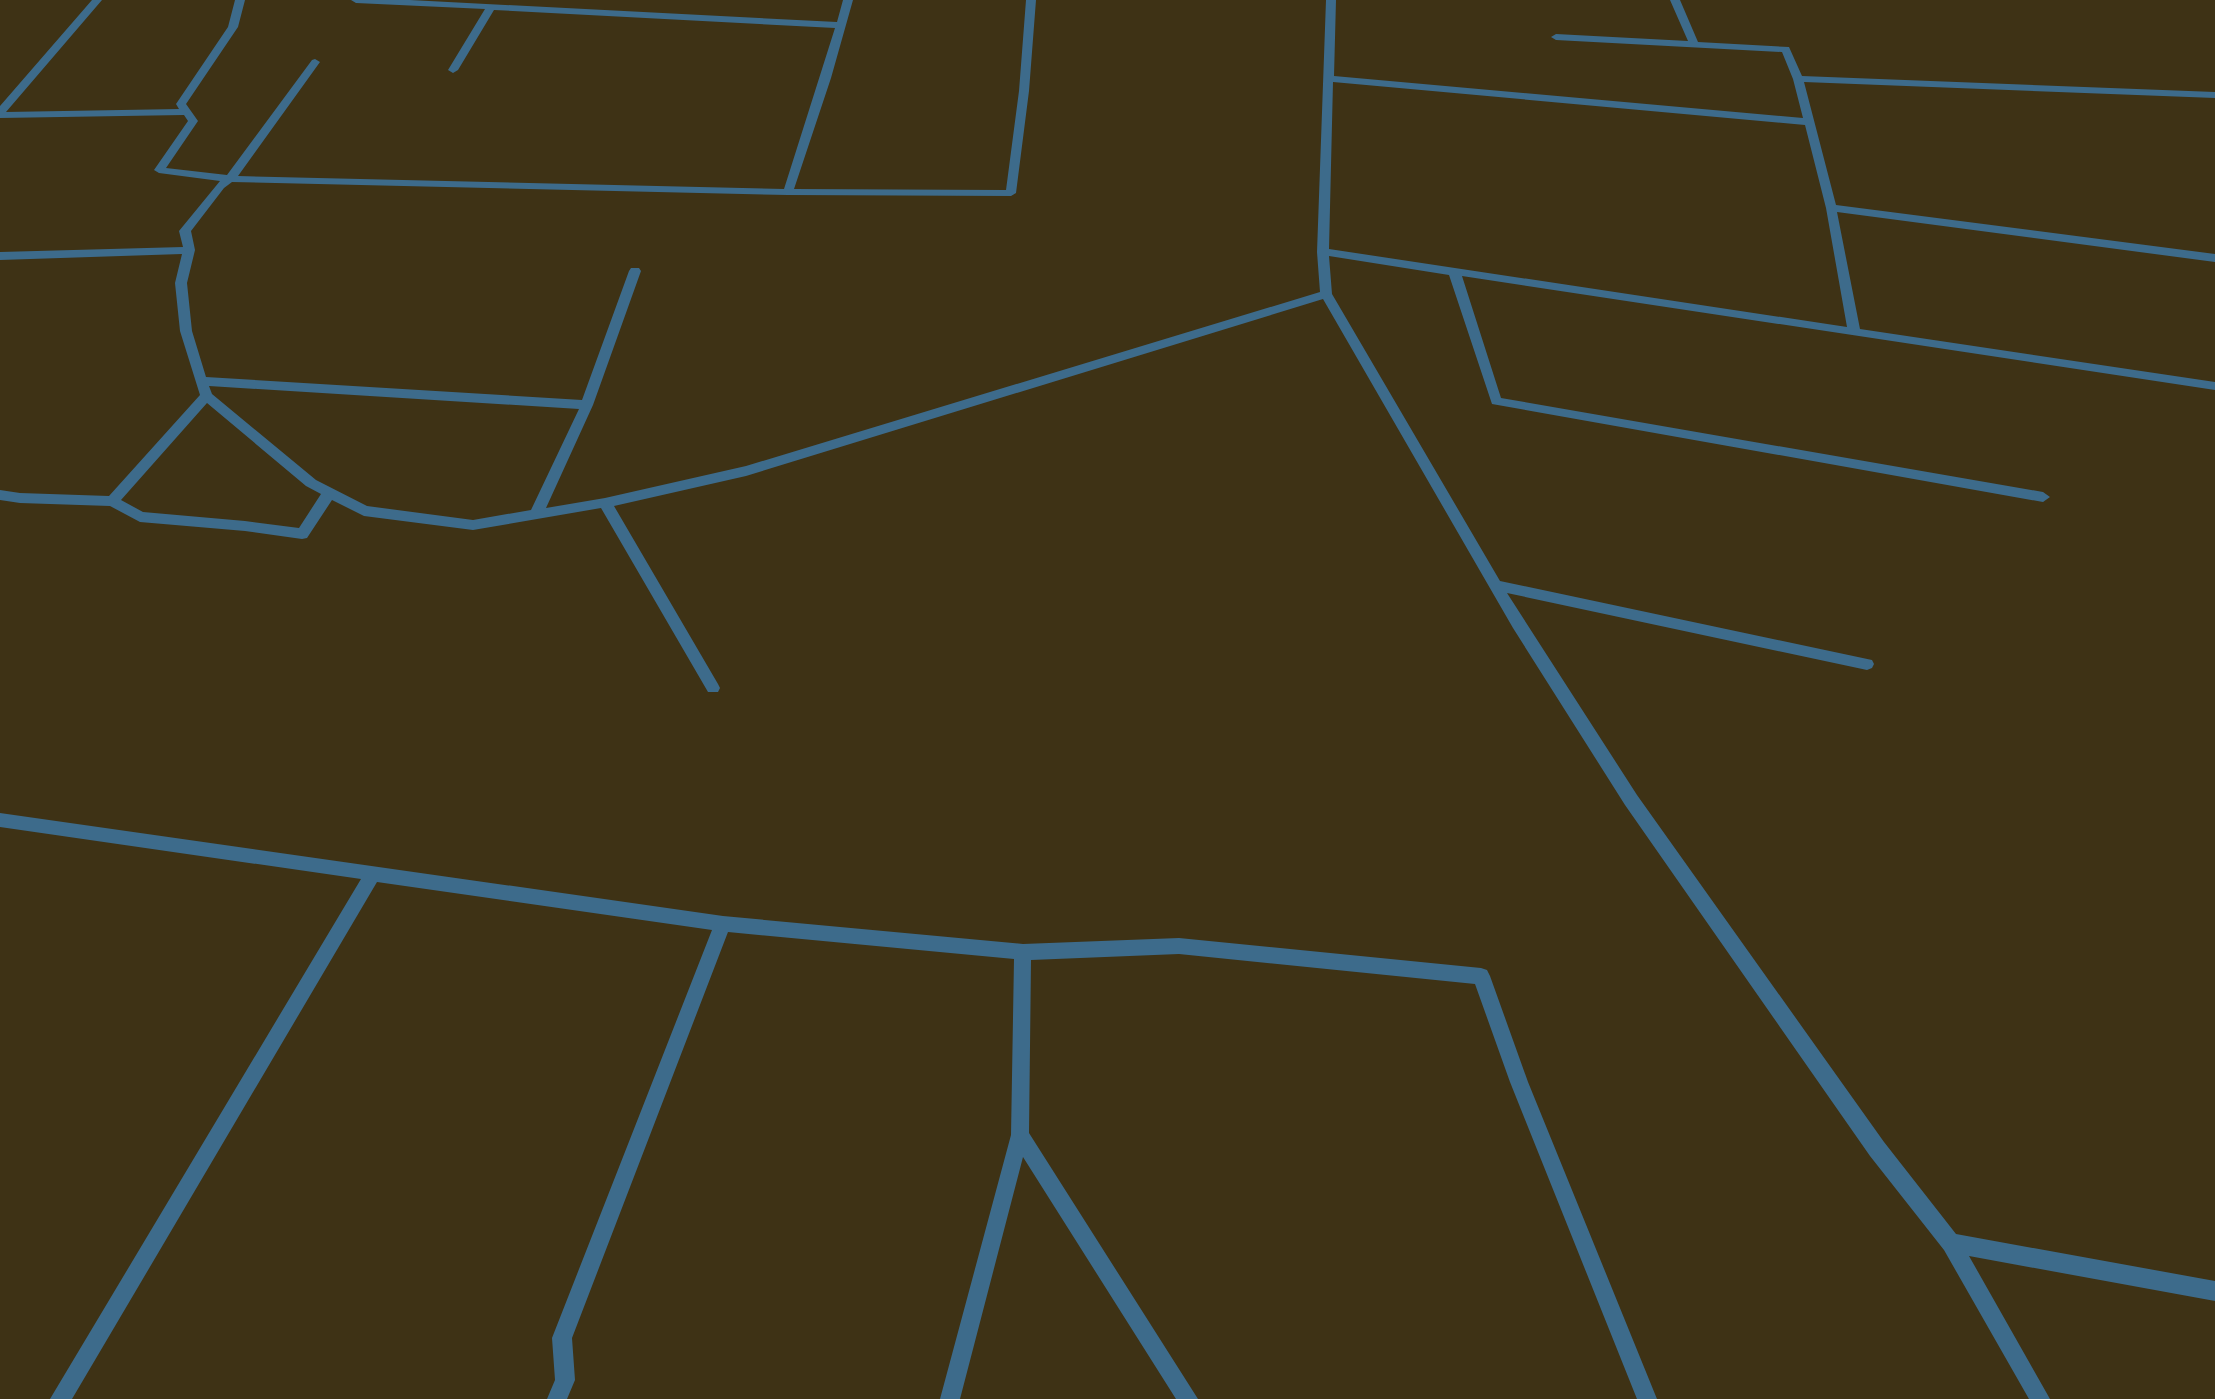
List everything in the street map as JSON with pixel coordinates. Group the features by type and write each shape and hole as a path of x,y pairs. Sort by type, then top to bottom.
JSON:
{"street":[{"path":"0,113 97,0"},
{"path":"240,0 233,27 181,104 193,121 159,170 230,179 788,192 1011,193 1024,91 1031,0"},
{"path":"356,0 841,25"},
{"path":"788,192 826,78 848,0"},
{"path":"1331,0 1323,252 1326,294 1495,585 1638,809 1876,1149 1951,1243 2040,1399"},
{"path":"1675,0 1694,44"},
{"path":"453,70 491,7"},
{"path":"1556,37 1786,49 1798,79 1831,208 1854,331"},
{"path":"315,62 230,179 220,186 185,231 189,250 181,283 186,331 206,396 311,483 364,511 473,525 605,503 746,471 1326,294"},
{"path":"1329,79 1808,122"},
{"path":"1798,79 2215,95"},
{"path":"0,113 186,112"},
{"path":"1831,208 2215,258"},
{"path":"0,256 189,250"},
{"path":"1323,252 2215,386"},
{"path":"536,514 587,405 635,270"},
{"path":"1454,271 1496,401 2043,497"},
{"path":"201,381 587,405"},
{"path":"112,501 206,396"},
{"path":"0,495 112,501 140,517 245,526 302,534 330,492"},
{"path":"605,503 713,688"},
{"path":"1495,585 1866,664"},
{"path":"0,820 723,924 1023,952 1179,946 1481,976 1519,1082 1647,1399"},
{"path":"60,1399 373,874"},
{"path":"557,1399 565,1380 562,1338 723,924"},
{"path":"950,1399 1020,1135 1023,952"},
{"path":"1020,1135 1188,1399"},
{"path":"1951,1243 2215,1291"}]}
